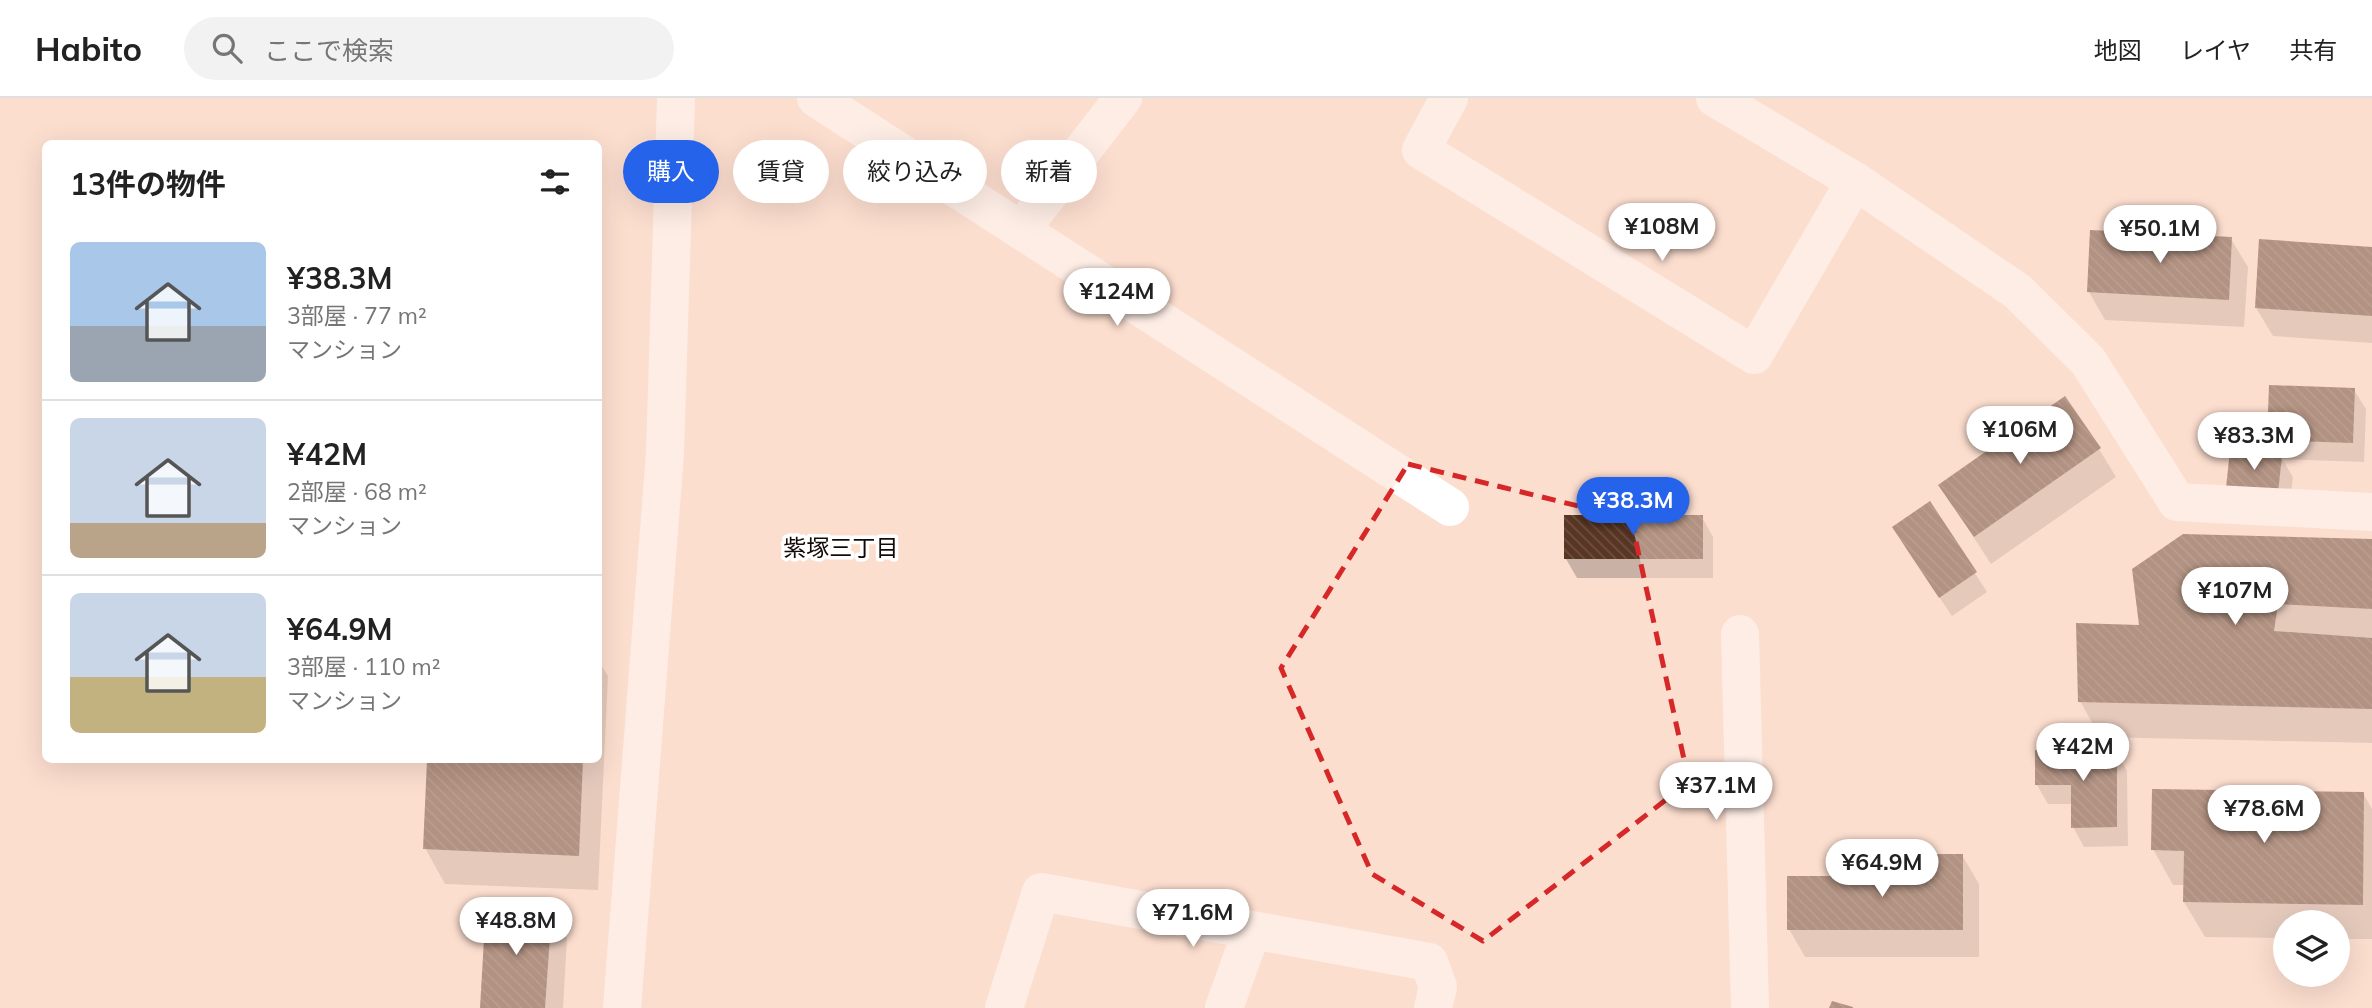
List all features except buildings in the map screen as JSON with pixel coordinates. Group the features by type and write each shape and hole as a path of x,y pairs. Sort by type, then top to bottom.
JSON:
{"street":[{"path":"622,1008 665,453 676,98"},
{"path":"816,98 1450,507"},
{"path":"1020,230 1124,98"},
{"path":"1449,98 1421,150 1754,355 1855,181"},
{"path":"1715,98 1855,181 2017,291 2088,361 2177,502 2372,512"},
{"path":"1740,634 1750,1008"},
{"path":"1004,1008 1041,892 1429,962 1438,987 1433,1008"},
{"path":"1224,1008 1252,930"}],"highlighted area":[{"path":"1408,464 1631,519 1689,782 1483,941 1372,874 1281,668"}],"district":[{"name":"紫塚三丁目","path":"841,547"}]}
